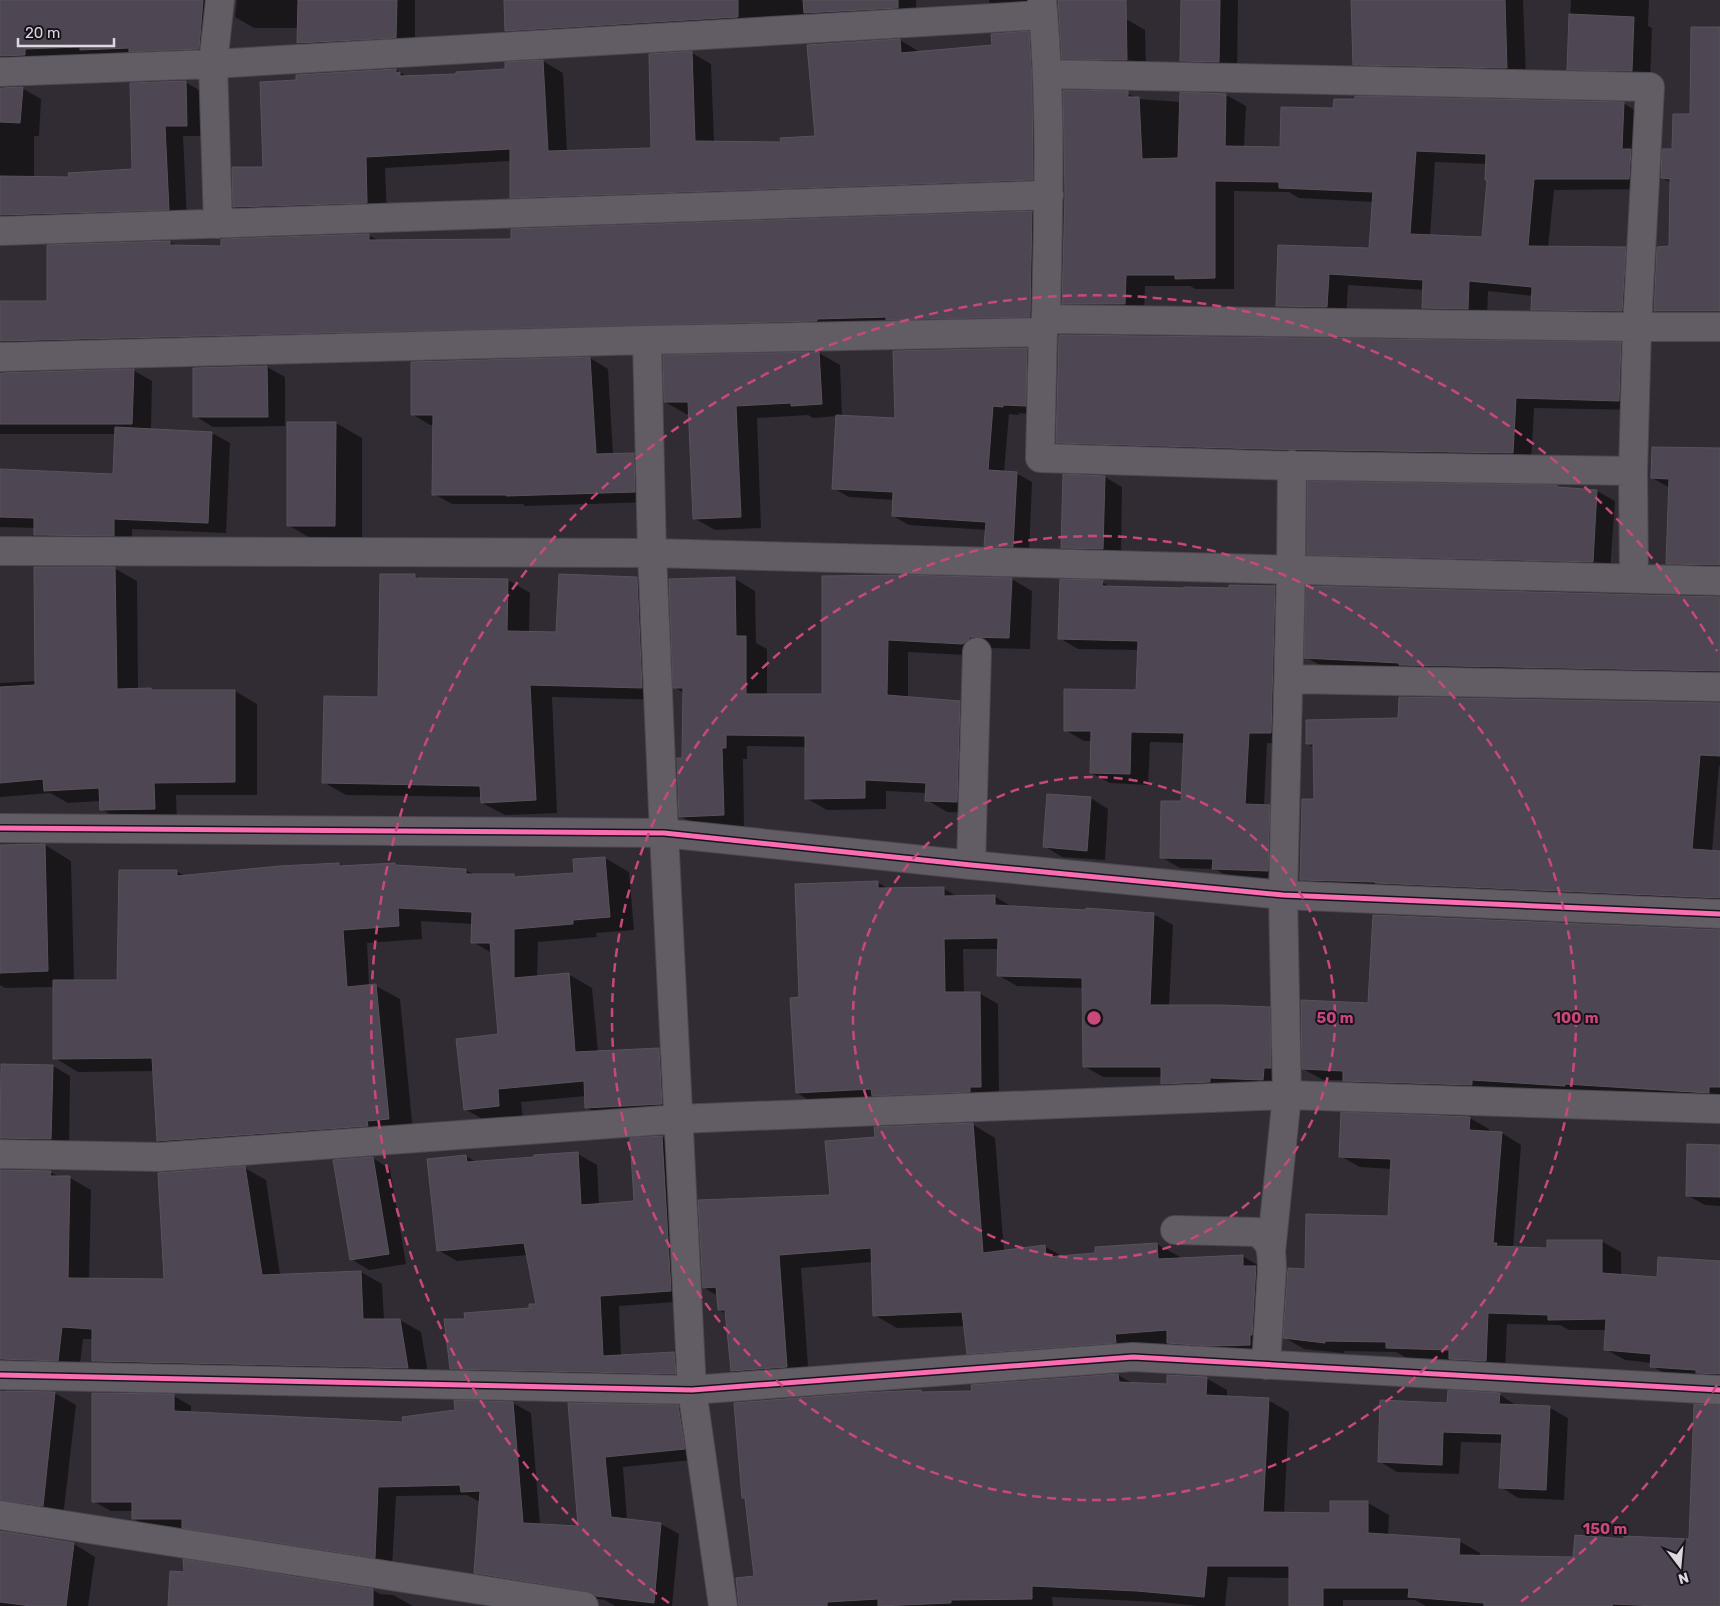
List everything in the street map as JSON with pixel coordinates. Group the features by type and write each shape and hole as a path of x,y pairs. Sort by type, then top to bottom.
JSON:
{"street":[{"path":"218,224 214,64 220,0"},
{"path":"0,72 214,64 1042,8 1047,74 1049,195 1040,458 1633,472"},
{"path":"1047,74 1650,87 1637,327 1633,472 1634,578"},
{"path":"0,231 1049,195"},
{"path":"0,357 647,340 1044,325 1720,327"},
{"path":"647,340 652,553 692,1390 723,1606"},
{"path":"1266,1365 1272,1268 1271,1252 1287,1095 1283,895 1292,465"},
{"path":"0,551 652,553 1720,581"},
{"path":"971,865 977,652"},
{"path":"1289,679 1720,687"},
{"path":"0,828 664,833 1283,895 1720,914"},
{"path":"0,1154 159,1157 678,1119 1287,1095 1720,1109"},
{"path":"1175,1230 1257,1232 1268,1240 1271,1252"},
{"path":"0,1375 692,1390 1133,1357 1720,1390"},
{"path":"0,1515 584,1606"}],"building":[{"path":"0,0 203,0 199,49 129,52 129,48 80,50 80,47 25,49 25,55 0,56"},
{"path":"298,0 397,0 396,38 297,43"},
{"path":"504,0 738,0 738,17 505,31"},
{"path":"803,0 898,0 898,8 804,13"},
{"path":"1058,0 1126,0 1127,60 1062,59"},
{"path":"1181,0 1220,0 1219,62 1180,61"},
{"path":"1351,0 1505,0 1507,68 1353,65"},
{"path":"1569,14 1634,17 1632,71 1567,70"},
{"path":"1691,27 1720,27 1720,311 1654,311 1657,247 1669,246 1670,179 1661,178 1662,149 1672,149 1673,114 1690,114"},
{"path":"1029,31 1032,80 1033,180 510,198 510,149 366,157 367,203 233,207 232,167 263,167 260,82 296,80 296,75 396,69 396,73 400,72 400,76 456,74 456,72 505,69 505,62 543,60 548,151 651,148 649,54 692,51 695,141 781,142 780,138 815,136 807,45 900,39 901,53 992,45 991,34"},
{"path":"186,81 187,126 165,126 169,210 0,215 0,176 69,177 68,173 132,169 130,83"},
{"path":"23,87 20,123 0,122 0,88"},
{"path":"1063,90 1128,91 1128,97 1139,97 1142,159 1178,158 1180,92 1226,94 1225,146 1280,147 1281,107 1333,108 1334,99 1355,99 1355,96 1624,102 1622,149 1631,149 1629,179 1534,179 1528,246 1626,247 1622,311 1531,310 1532,287 1469,281 1468,309 1422,308 1423,280 1329,274 1327,307 1276,306 1278,245 1369,248 1373,192 1279,188 1279,182 1215,181 1215,278 1175,279 1175,275 1126,275 1125,304 1062,304 1065,195","holes":["1416,151 1486,154 1485,180 1487,180 1482,237 1410,234"]},
{"path":"1032,211 1030,317 886,320 886,317 817,319 817,321 0,341 0,301 47,301 47,245 170,241 170,245 221,246 221,239 369,234 369,240 511,239 511,229"},
{"path":"1059,335 1621,342 1619,401 1516,398 1513,453 1056,443"},
{"path":"1027,348 1026,406 993,406 988,470 1017,472 1013,547 984,546 986,522 892,516 893,492 832,489 836,415 895,418 893,351"},
{"path":"819,352 822,404 791,406 791,403 736,406 741,517 693,519 688,402 664,402 663,355"},
{"path":"590,357 596,454 634,453 635,492 506,496 432,495 433,415 411,415 411,362"},
{"path":"267,366 268,417 193,417 193,368"},
{"path":"134,369 132,424 0,424 0,373"},
{"path":"287,422 336,422 335,526 287,526"},
{"path":"115,427 212,432 208,523 114,519 114,536 34,535 34,518 0,517 0,469 113,474"},
{"path":"1652,447 1720,448 1720,565 1666,564 1669,479 1651,478"},
{"path":"1063,474 1105,476 1103,549 1061,548"},
{"path":"1307,481 1557,485 1557,487 1597,490 1593,562 1307,555"},
{"path":"34,567 115,567 117,689 235,690 235,782 154,783 155,809 100,810 99,788 44,791 43,779 0,783 0,687 35,685"},
{"path":"380,574 415,574 415,578 508,579 507,631 556,632 559,574 637,577 642,688 530,685 536,800 481,803 480,786 322,783 324,696 378,697"},
{"path":"906,575 1012,578 1009,638 969,637 963,644 888,640 887,695 960,701 957,802 925,801 926,783 865,780 865,798 805,799 805,736 726,735 726,748 722,748 724,815 679,817 677,758 682,758 683,688 673,688 669,579 735,577 736,636 746,636 746,694 822,694 822,576"},
{"path":"1060,579 1103,580 1102,586 1229,588 1229,585 1275,586 1271,733 1249,733 1245,804 1270,805 1268,871 1212,869 1213,859 1160,858 1161,801 1181,801 1184,733 1131,732 1130,774 1090,773 1091,731 1064,731 1064,689 1136,690 1138,641 1058,639"},
{"path":"1306,586 1720,597 1720,671 1399,665 1399,663 1304,658"},
{"path":"1399,697 1720,703 1720,756 1700,755 1692,849 1720,851 1720,898 1300,880 1302,799 1314,799 1313,744 1306,744 1306,720 1398,718"},
{"path":"1047,794 1091,797 1087,851 1043,847"},
{"path":"45,844 48,971 0,973 0,845"},
{"path":"605,857 610,917 573,920 573,924 514,929 514,978 569,973 575,1052 659,1048 662,1104 585,1108 584,1081 498,1089 499,1106 464,1110 456,1039 498,1034 490,943 471,943 472,912 398,908 399,926 343,930 347,987 376,984 389,1119 367,1121 368,1126 157,1141 152,1058 53,1059 53,980 117,980 119,870 177,870 177,876 280,866 339,863 339,866 395,863 395,865 466,869 466,874 514,874 514,877 574,873 573,859"},
{"path":"878,881 878,888 944,887 944,896 995,895 995,905 1086,910 1086,908 1154,913 1150,1005 1270,1007 1271,1068 1264,1068 1263,1080 1210,1078 1210,1082 1161,1084 1161,1067 1083,1067 1082,978 997,976 998,938 944,939 945,992 980,992 981,1087 970,1087 970,1092 872,1096 871,1089 796,1093 790,998 799,997 795,884"},
{"path":"1373,915 1720,930 1720,1087 1709,1087 1709,1093 1472,1080 1472,1085 1343,1081 1343,1071 1302,1069 1301,1000 1368,1003"},
{"path":"1,1064 53,1065 51,1139 0,1138"},
{"path":"1341,1112 1470,1117 1469,1130 1502,1132 1493,1243 1497,1243 1496,1246 1547,1248 1547,1240 1602,1240 1602,1273 1657,1277 1658,1257 1720,1261 1720,1374 1696,1373 1696,1370 1650,1367 1651,1354 1604,1350 1606,1319 1548,1320 1548,1315 1488,1313 1486,1361 1449,1359 1449,1350 1386,1348 1386,1342 1325,1341 1325,1343 1283,1338 1288,1268 1305,1269 1306,1214 1388,1216 1391,1159 1339,1157"},
{"path":"973,1123 983,1253 1045,1245 1046,1257 1095,1253 1095,1247 1157,1243 1158,1259 1243,1255 1243,1266 1256,1266 1250,1345 1208,1346 1167,1343 1167,1330 1115,1334 1116,1343 967,1354 962,1312 873,1316 871,1248 779,1255 787,1367 731,1371 725,1310 718,1310 716,1287 703,1288 698,1200 830,1195 825,1141 875,1137 874,1127"},
{"path":"662,1136 671,1291 600,1296 603,1356 674,1352 676,1374 450,1369 444,1319 465,1319 464,1313 529,1308 529,1304 536,1304 524,1243 437,1251 427,1159 466,1155 467,1162 578,1152 581,1205 634,1201 630,1138"},
{"path":"1687,1144 1720,1145 1720,1197 1686,1196"},
{"path":"373,1157 389,1254 350,1260 333,1160"},
{"path":"245,1166 262,1275 361,1271 363,1319 400,1319 408,1368 92,1361 92,1329 62,1327 58,1361 0,1359 0,1170 51,1171 50,1176 70,1176 68,1278 164,1279 158,1173"},
{"path":"1118,1374 1119,1382 1167,1384 1167,1375 1207,1377 1206,1395 1269,1398 1263,1512 1330,1513 1330,1501 1368,1501 1368,1533 1460,1539 1459,1555 1573,1557 1575,1535 1624,1539 1624,1536 1689,1539 1694,1404 1720,1405 1720,1606 1613,1604 1612,1606 1484,1606 1484,1603 1408,1597 1409,1588 1323,1588 1323,1606 1289,1606 1289,1566 1207,1566 1204,1597 1137,1591 1032,1586 1032,1599 951,1600 951,1603 878,1606 878,1599 827,1602 827,1606 739,1606 736,1578 754,1576 745,1498 742,1498 734,1403 860,1393 921,1390 921,1392 972,1391 971,1385"},
{"path":"1448,1390 1500,1393 1499,1404 1550,1406 1546,1490 1499,1488 1502,1434 1443,1432 1442,1465 1378,1462 1380,1400 1447,1403"},
{"path":"0,1391 55,1392 43,1506 0,1500"},
{"path":"92,1393 174,1394 174,1411 403,1422 402,1417 455,1410 454,1400 513,1402 523,1523 578,1526 568,1403 678,1405 685,1449 605,1457 611,1517 661,1523 654,1603 596,1596 586,1591 474,1573 480,1491 461,1492 460,1485 378,1487 375,1558 182,1528 182,1519 132,1519 132,1502 92,1502"},
{"path":"0,1531 74,1543 66,1606 31,1606 0,1602"},
{"path":"183,1559 373,1589 373,1606 168,1606 170,1571 184,1572"}],"cycle path":[{"path":"0,828 664,833 1283,895 1720,914"},
{"path":"0,1375 692,1390 1133,1357 1720,1390"}]}
